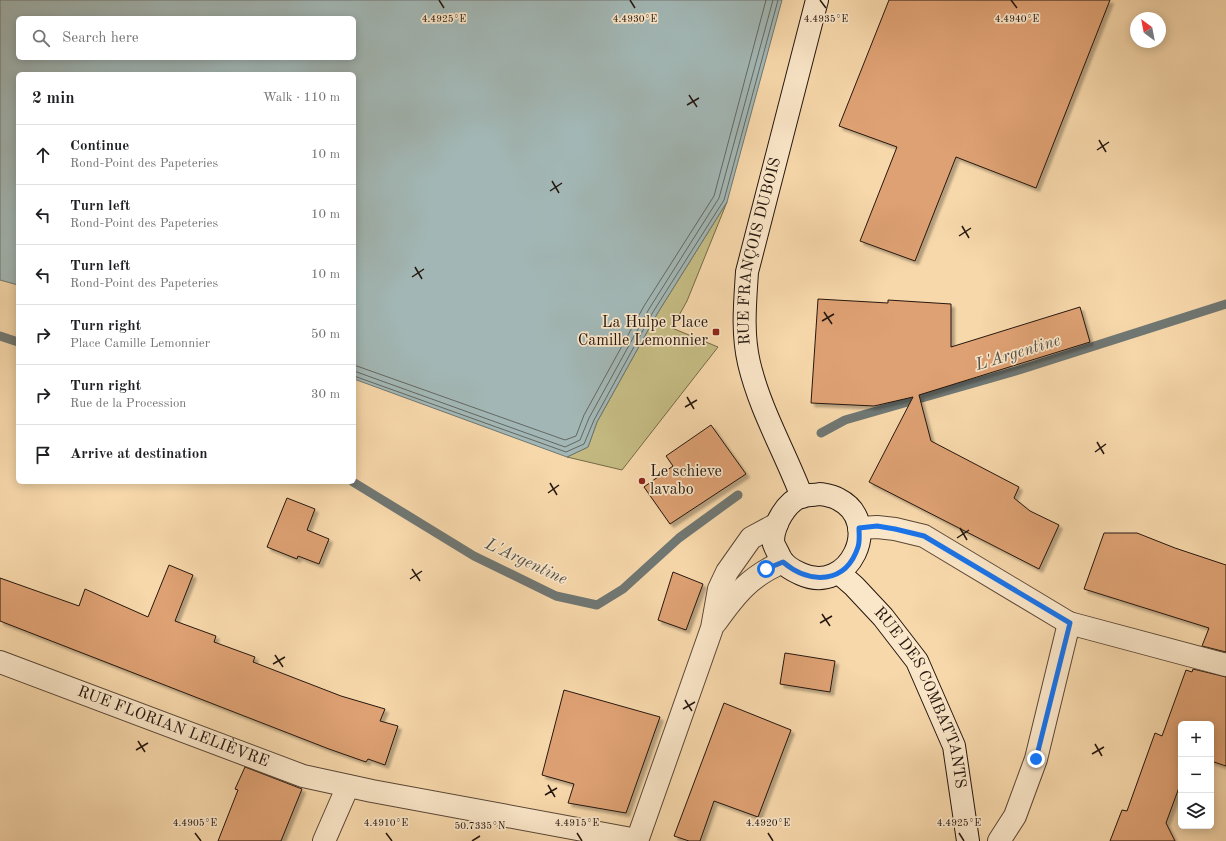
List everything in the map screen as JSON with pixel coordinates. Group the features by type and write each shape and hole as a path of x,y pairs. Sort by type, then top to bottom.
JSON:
{"street":[{"name":"RUE FRANÇOIS DUBOIS","path":"802,496 760,399 749,362 744,318 747,272 817,0"},
{"path":"820,494 838,499 852,511 859,528 859,546 852,561 839,573 823,578 807,577 792,570 783,562 773,542 777,524 786,507 802,496 820,494"},
{"path":"637,840 712,628 719,589 727,572 751,538 777,524"},
{"path":"859,528 877,526 924,536 1070,623 1226,665"},
{"path":"712,628 735,596 750,580 766,569 783,562"},
{"name":"RUE DES COMBATTANTS","path":"839,573 854,586 883,617 917,662 954,746 968,841"},
{"path":"999,841 1015,816 1036,759 1070,623"},
{"name":"RUE FLORIAN LELIÈVRE","path":"0,662 303,776 348,786 637,840"},
{"path":"324,841 348,786"}],"shaded area":[{"path":"727,202 687,301 672,328 718,347 622,470 567,457 588,447 597,422 657,314"}],"water":[{"path":"0,0 782,0 727,202 657,314 597,422 588,447 567,457 356,380 356,72 16,72 16,284 0,280"}],"building":[{"path":"889,0 1110,0 1036,188 956,157 915,261 860,241 897,147 839,126"},
{"path":"818,299 888,303 888,300 951,304 951,347 1080,307 1090,342 919,395 931,441 1019,487 1014,498 1030,511 1059,525 1039,569 869,482 913,397 874,406 811,403"},
{"path":"711,425 746,474 670,524 644,487 673,466 666,456"},
{"path":"287,498 315,509 307,530 329,539 319,564 298,556 297,559 267,547"},
{"path":"1104,533 1137,533 1175,548 1226,565 1226,652 1202,646 1209,628 1084,589"},
{"path":"169,565 193,575 175,621 216,636 214,642 255,657 253,662 341,696 385,709 380,721 398,726 385,765 368,759 366,762 329,749 0,621 0,578 79,606 85,589 148,617"},
{"path":"673,572 703,584 686,630 658,620"},
{"path":"785,653 835,661 830,692 780,684"},
{"path":"1193,669 1226,677 1226,766 1214,762 1214,721 1178,721 1178,790 1166,823 1175,841 1110,841 1122,810 1127,811 1155,733 1162,736 1186,670 1192,672"},
{"path":"564,690 660,717 626,813 568,803 574,784 542,775"},
{"path":"724,703 791,730 758,817 714,801 700,841 689,841 674,836"},
{"path":"245,767 302,789 281,841 218,841 238,790 235,789"}],"waterway":[{"name":"L'Argentine","path":"821,433 845,420 1019,370 1226,304"},
{"name":"L'Argentine","path":"0,336 16,341"},
{"name":"L'Argentine","path":"356,484 474,556 556,596 597,605 623,589 679,538 738,495"}],"place":[{"name":"La Hulpe Place Camille Lemonnier","path":"716,332"},
{"name":"Le schieve lavabo","path":"642,481"}],"route":[{"path":"766,569 783,562 792,570 807,577 823,578 839,573 852,561 859,546 859,528 877,526 895,529 924,536 1070,623 1036,759"}]}
